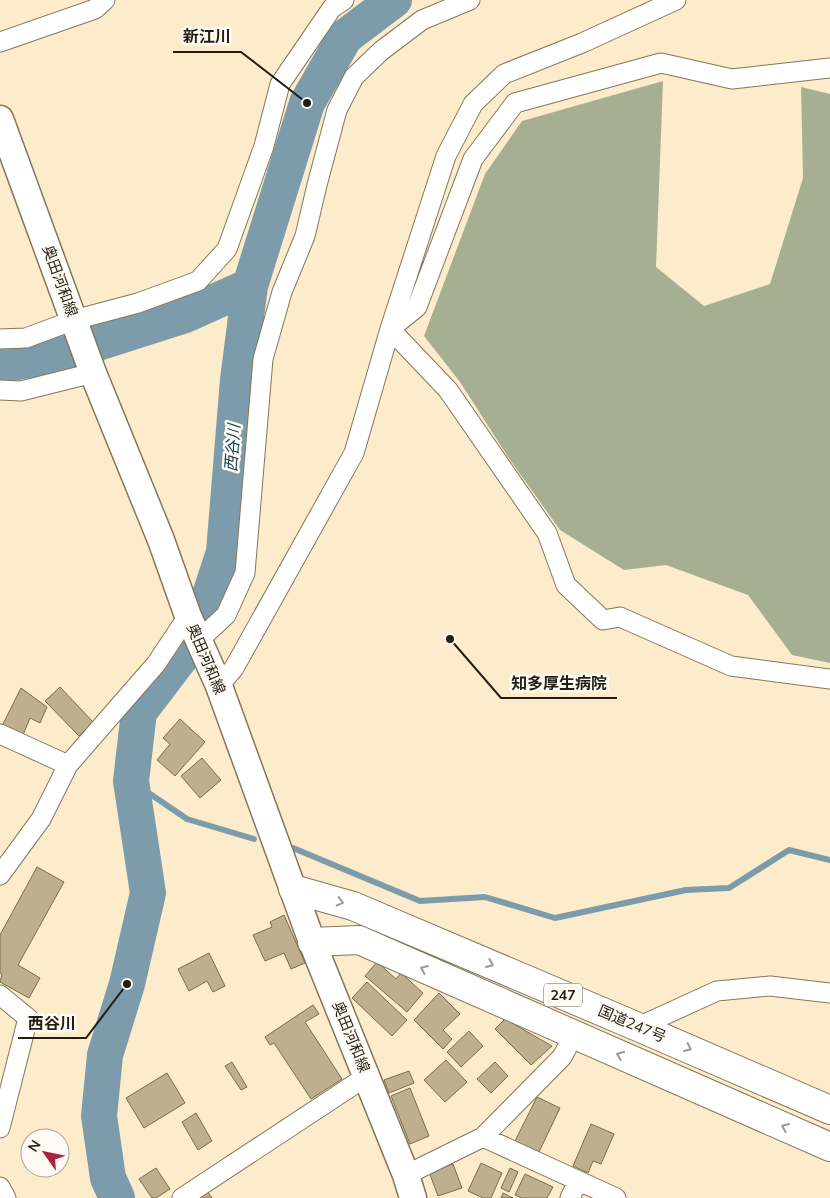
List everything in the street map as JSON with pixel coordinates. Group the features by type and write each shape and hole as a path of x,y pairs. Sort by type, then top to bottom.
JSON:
{"highway":[{"name":"国道247号","path":"293,889 353,906 638,1026 830,1110"},
{"name":"247","path":"312,942 359,940 830,1147"}],"main road":[{"name":"奥田河和線","path":"0,119 94,373 161,540 188,616 218,686 312,942 410,1186"}],"street":[{"path":"0,42 95,9 105,0"},
{"path":"0,339 26,338 74,320 138,303 198,281 227,249 264,146 280,84 332,8 344,0"},
{"path":"204,651 226,615 245,573 263,360 282,292 305,236 337,110 354,77 381,51 422,20 470,0"},
{"path":"218,686 234,668 354,453 390,329 446,156 473,104 504,74 582,43 676,0"},
{"path":"390,329 417,307 473,159 515,103 661,64 732,80 830,68"},
{"path":"390,329 448,390 547,533 566,585 603,620 620,617 732,666 830,679"},
{"path":"0,390 21,391 94,373"},
{"path":"0,875 41,819 68,765 156,664 188,616"},
{"path":"0,734 68,765"},
{"path":"638,1026 717,991 770,986 830,993"},
{"path":"0,995 28,1018 0,1128"},
{"path":"410,1186 483,1138 562,1057 574,1035"},
{"path":"182,1198 367,1076"},
{"path":"483,1138 616,1198"},
{"path":"570,1198 578,1181"},
{"path":"0,1187 6,1198"}],"green space":[{"path":"663,81 656,267 704,306 770,284 803,178 801,87 830,94 830,663 792,655 748,595 666,565 624,570 560,530 508,457 460,382 424,336 485,174 522,121"}],"building":[{"path":"60,687 93,722 79,736 45,701"},
{"path":"21,688 47,707 40,723 30,718 23,735 2,726"},
{"path":"180,719 205,742 175,776 157,760 170,744 163,738"},
{"path":"202,758 221,780 200,798 181,776"},
{"path":"37,867 64,882 18,965 40,978 29,998 0,982 2,974 0,973 0,935"},
{"path":"284,915 305,963 291,969 284,953 265,961 253,935 272,927 270,922"},
{"path":"209,953 225,986 213,992 207,981 189,991 178,969"},
{"path":"377,962 396,979 401,973 423,993 407,1012 365,976"},
{"path":"367,982 407,1020 392,1036 352,998"},
{"path":"439,993 460,1014 443,1030 452,1039 443,1049 414,1020"},
{"path":"313,1005 319,1014 305,1022 342,1079 311,1099 274,1043 270,1045 265,1037"},
{"path":"505,1019 552,1046 531,1065 495,1029"},
{"path":"469,1031 483,1046 461,1067 447,1052"},
{"path":"446,1060 467,1082 445,1102 424,1080"},
{"path":"232,1062 247,1087 241,1090 225,1066"},
{"path":"495,1062 508,1076 491,1093 477,1079"},
{"path":"409,1071 414,1083 389,1093 384,1080"},
{"path":"167,1073 185,1103 144,1128 126,1098"},
{"path":"410,1088 429,1136 410,1144 391,1096"},
{"path":"537,1097 560,1108 538,1154 514,1143"},
{"path":"196,1113 212,1141 198,1150 182,1122"},
{"path":"591,1124 614,1134 601,1164 593,1161 588,1173 573,1166"},
{"path":"481,1163 502,1173 491,1198 483,1198 468,1191"},
{"path":"453,1164 462,1188 438,1196 429,1172"},
{"path":"156,1168 170,1189 156,1198 152,1198 139,1179"},
{"path":"510,1168 518,1172 509,1192 501,1188"},
{"path":"525,1174 553,1187 547,1198 522,1198 515,1195"},
{"path":"207,1191 212,1198 196,1198"},
{"path":"503,1193 513,1198 501,1198"}],"waterway":[{"name":"西谷川","path":"206,607 224,552 238,380 250,286 307,103 345,37 394,0"},
{"path":"0,365 63,354 185,315 250,286"},
{"name":"西谷川","path":"117,1198 108,1178 99,1116 105,1055 127,984 148,893 131,781 139,712 181,657"},
{"path":"131,781 187,819 254,839"},
{"path":"293,848 420,901 485,897 555,918 686,890 729,888 789,850 830,860"}],"place":[{"name":"新江川","path":"307,103"},
{"name":"知多厚生病院","path":"450,639"},
{"name":"西谷川","path":"127,984"}]}
